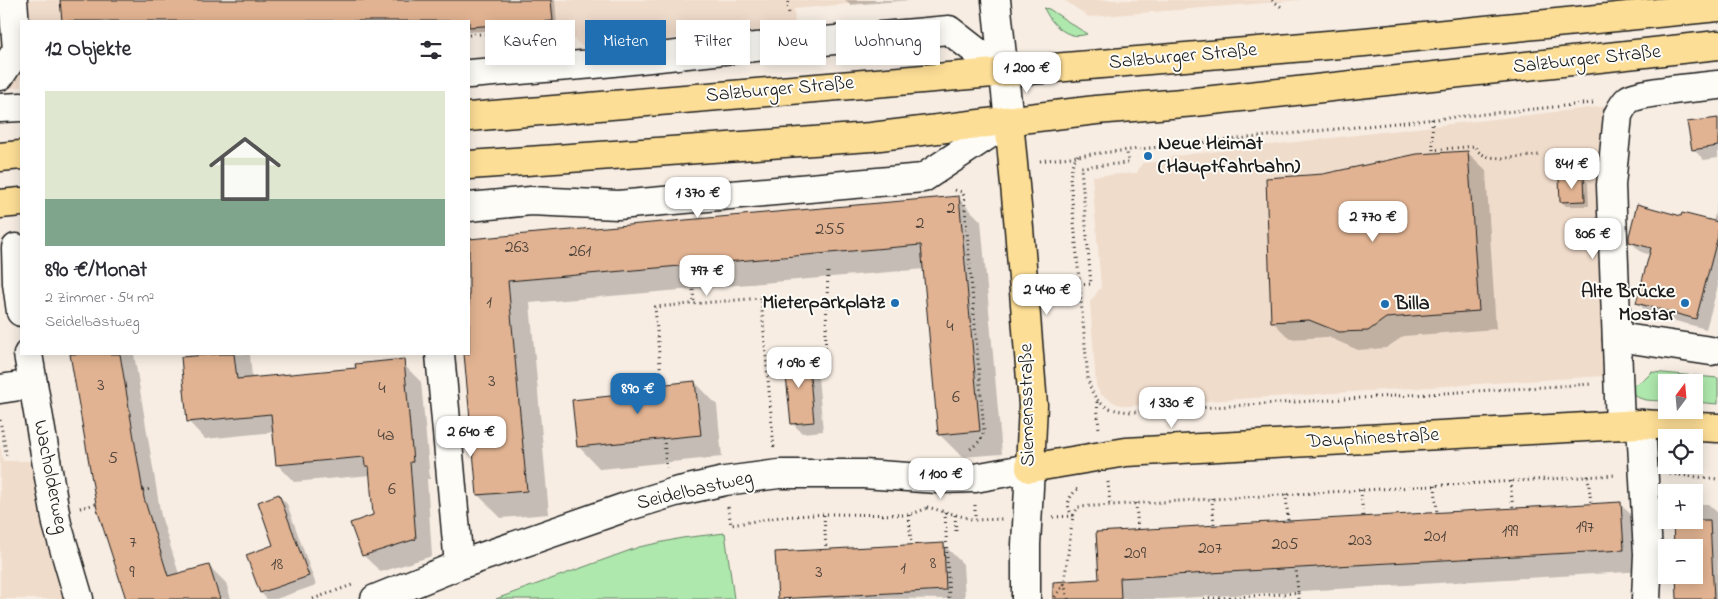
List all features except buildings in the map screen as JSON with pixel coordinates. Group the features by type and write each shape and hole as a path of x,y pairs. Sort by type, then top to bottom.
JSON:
{"main road":[{"name":"Salzburger Straße","path":"470,117 1364,42 1718,7"},
{"name":"Salzburger Straße","path":"470,165 871,137 1096,110 1205,101 1718,45"},
{"name":"Siemensstraße","path":"1008,121 1033,405 1030,468"},
{"path":"0,157 20,155"},
{"path":"0,204 20,202"},
{"name":"Dauphinestraße","path":"1030,468 1126,452 1631,424 1718,428"}],"street":[{"path":"0,76 17,50 13,0"},
{"path":"996,0 1008,121"},
{"path":"470,74 949,30 1004,72"},
{"name":"Salzburger Straße","path":"1623,106 1631,98 1644,94 1718,86"},
{"path":"1623,106 1618,115 1616,128 1611,185 1618,380 1643,474 1648,554 1646,599"},
{"path":"0,108 20,107"},
{"name":"Salzburger Straße","path":"470,207 531,201 618,205 923,178 1008,121"},
{"path":"12,249 20,306"},
{"path":"1617,338 1711,351"},
{"name":"Wacholderweg","path":"28,355 57,524 79,599"},
{"path":"440,355 459,565"},
{"path":"0,389 33,384"},
{"name":"Seidelbastweg","path":"375,599 459,565 635,504 725,481 779,474 863,474 938,479 975,478 1030,468"},
{"name":"Siemensstraße","path":"1026,599 1026,545 1030,468"}],"path":[{"path":"1272,0 1284,9"},
{"path":"788,2 790,20"},
{"path":"1013,165 1078,156 1607,101 1623,106"},
{"path":"1432,119 1433,150 1475,146 1480,155 1488,158 1540,155"},
{"path":"1079,285 1091,284 1081,168 1128,163 1127,151"},
{"path":"1078,156 1073,162 1070,177 1088,379 1090,389 1097,401 1108,408 1131,412 1602,384 1618,380"},
{"path":"947,191 957,190 962,192 964,196 984,431 981,440 966,452 961,452"},
{"path":"691,265 694,303"},
{"path":"825,358 828,272"},
{"path":"661,377 655,307 761,298 774,450 784,449"},
{"path":"0,420 7,458"},
{"path":"664,438 667,473"},
{"path":"1068,599 1064,583 1073,516 1078,507 1588,476 1690,475 1718,479"},
{"path":"1105,476 1109,483 1110,505"},
{"path":"1588,476 1590,504"},
{"path":"1510,481 1513,509"},
{"path":"1435,485 1437,513"},
{"path":"1073,516 1069,511 1070,497 1080,488"},
{"path":"143,491 150,489"},
{"path":"1361,490 1364,517"},
{"path":"1286,494 1288,521"},
{"path":"727,498 731,525 780,518 824,515 909,515 928,508"},
{"path":"1212,498 1214,525"},
{"path":"1136,503 1138,530"},
{"path":"945,512 949,599"},
{"path":"824,515 826,549"},
{"path":"909,515 911,545"},
{"path":"955,515 956,532"},
{"path":"1296,568 1299,599"},
{"path":"1055,599 1055,595 1064,583"},
{"path":"1204,599 1298,593"}],"shaded area":[{"path":"0,0 890,0 794,9 795,20 760,20 760,30 750,31 750,20 676,20 676,38 666,39 666,20 585,20 585,47 583,47 575,40 575,20 485,20 485,31 470,32 470,20 20,20 20,87 0,89"},
{"path":"1064,0 1302,0 1089,17"},
{"path":"1606,106 1599,167 1604,376 1128,406 1117,404 1100,394 1096,385 1090,302 1101,287 1092,176 1137,173 1142,163 1166,161 1166,157"},
{"path":"0,445 3,461 32,461 68,599 0,599"}],"green space":[{"path":"1044,8 1049,9 1087,34 1073,35 1061,30 1051,20"},
{"path":"1652,372 1674,374 1658,374 1658,400 1645,400 1632,392 1630,387 1645,379"},
{"path":"1703,377 1718,378 1718,404 1703,403"},
{"path":"725,533 734,599 496,599 639,547 682,538"}],"place":[{"name":"Neue Heimat (Hauptfahrbahn)","path":"1148,156"},
{"name":"Mieterparkplatz","path":"895,303"},
{"name":"Alte Brücke Mostar","path":"1685,303"},
{"name":"Billa","path":"1385,304"}]}
